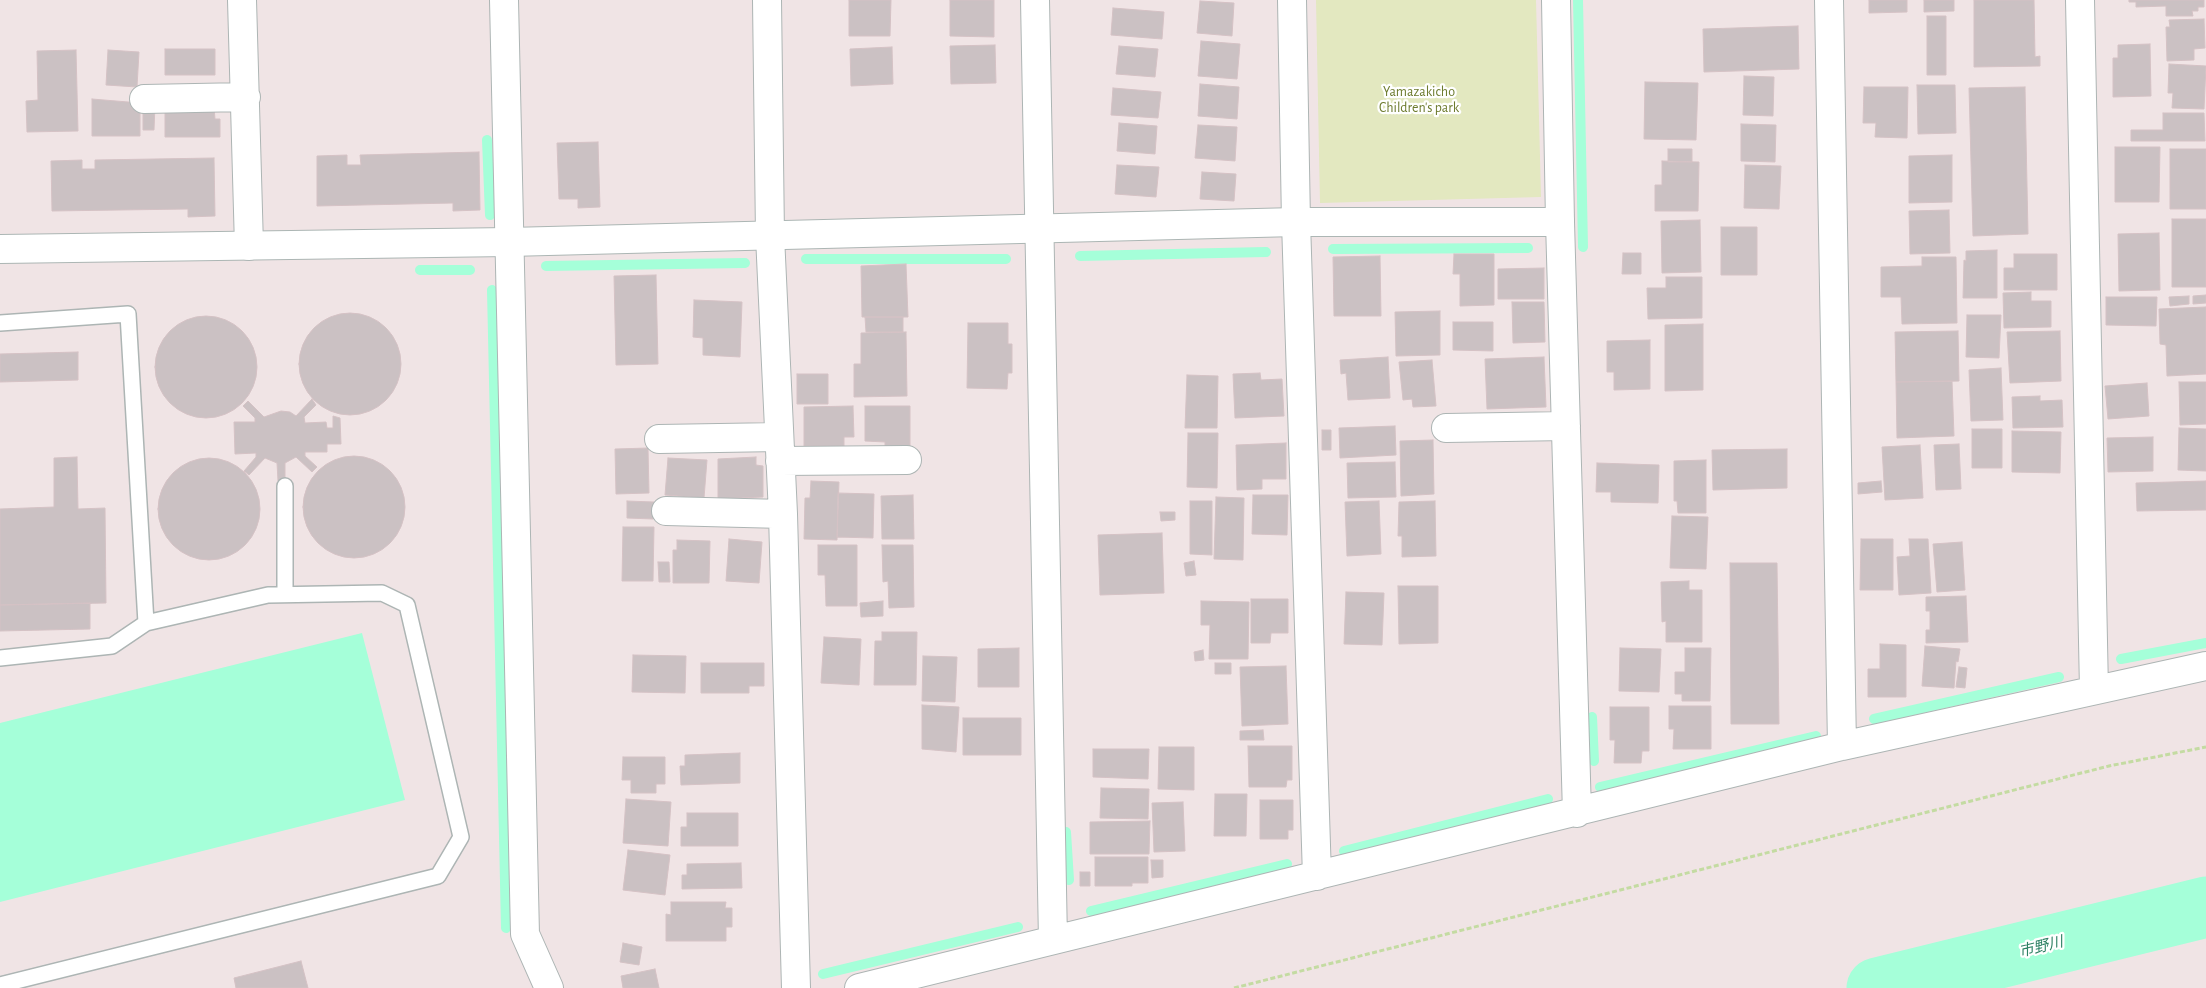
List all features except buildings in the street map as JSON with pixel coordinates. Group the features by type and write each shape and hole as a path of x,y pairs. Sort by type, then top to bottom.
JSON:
{"street":[{"path":"242,0 249,246"},
{"path":"504,0 525,934 549,988"},
{"path":"767,0 770,236 783,514 796,988"},
{"path":"1035,0 1053,940"},
{"path":"1292,0 1296,222 1317,876"},
{"path":"1556,0 1560,222 1577,813"},
{"path":"1829,0 1842,746"},
{"path":"2080,0 2094,690"},
{"path":"144,99 246,97"},
{"path":"0,249 508,242 1296,222 1560,222"},
{"path":"1446,428 1566,426"},
{"path":"659,439 907,460"},
{"path":"666,511 783,514"},
{"path":"859,988 1577,813 1842,746 2206,666"}],"lane":[{"path":"0,323 128,314 146,623"},
{"path":"285,486 285,594"},
{"path":"0,658 112,646 146,623 268,595 382,593 407,604 461,837 438,876 0,986"}],"path":[{"path":"1234,988 2109,766 2206,747"}],"green space":[{"name":"Yamazakicho Children's park","path":"1316,0 1536,0 1541,197 1320,203"}],"shaded area":[{"path":"362,633 405,800 0,902 0,723"}],"waterway":[{"path":"1578,0 1583,247"},
{"path":"487,140 490,215"},
{"path":"1333,249 1528,248"},
{"path":"1080,256 1266,252"},
{"path":"806,259 1006,259"},
{"path":"546,266 745,263"},
{"path":"420,270 470,270"},
{"path":"492,290 506,928"},
{"path":"2121,659 2206,643"},
{"path":"1874,719 2059,677"},
{"path":"1592,717 1594,761"},
{"path":"1600,787 1816,736"},
{"path":"1344,851 1548,799"},
{"path":"1066,832 1069,880"},
{"path":"1091,911 1287,864"},
{"name":"市野川","path":"1877,988 2206,907"},
{"path":"823,974 1018,927"}]}
